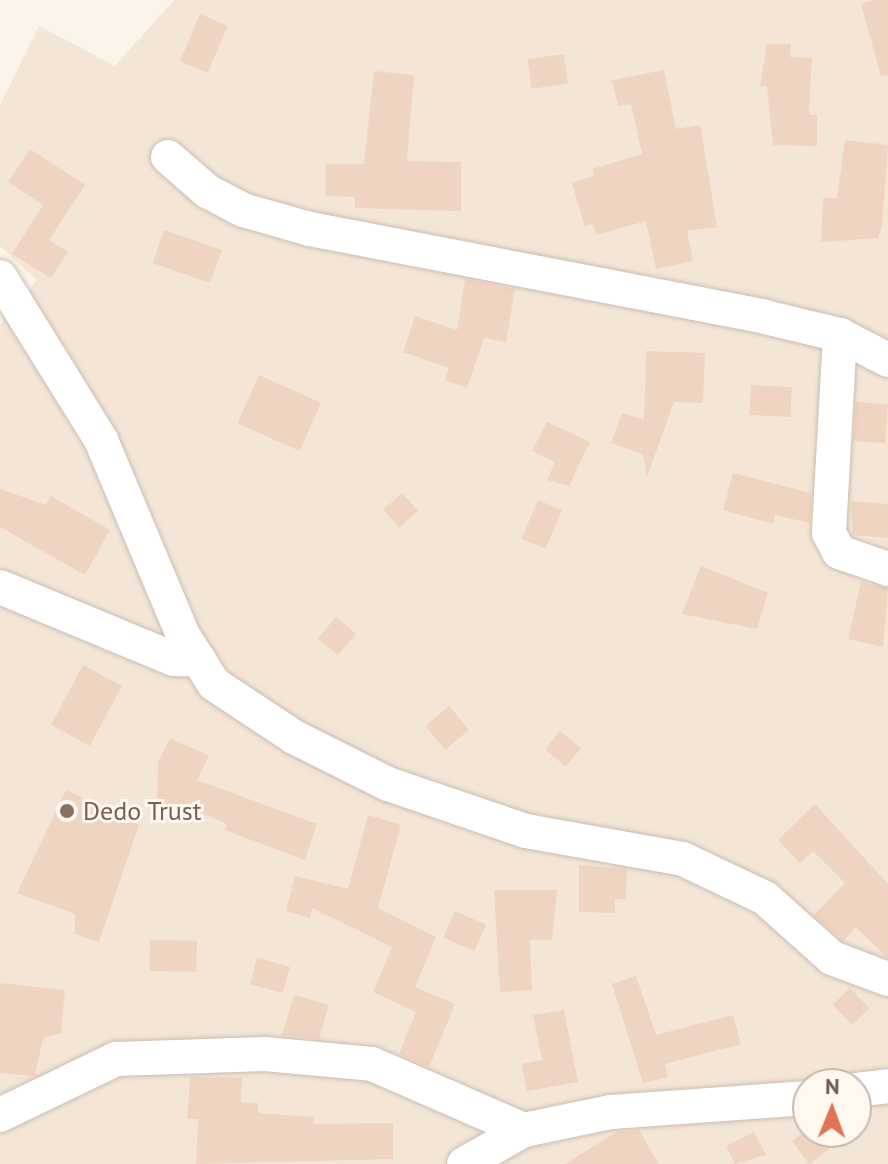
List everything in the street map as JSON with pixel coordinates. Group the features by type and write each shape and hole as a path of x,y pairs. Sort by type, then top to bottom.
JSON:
{"street":[{"path":"168,157 207,191 243,210 310,229 840,335 887,357"},
{"path":"0,277 101,440 199,660 214,684 283,730 388,784 526,831 683,859 765,898 832,958 888,979"},
{"path":"840,335 829,533 839,552 888,569"},
{"path":"0,587 174,659 199,660"},
{"path":"0,1115 116,1059 265,1054 372,1064 472,1102 524,1130"},
{"path":"464,1164 524,1130 611,1112 792,1099"}],"shaded area":[{"path":"174,0 888,0 888,1164 0,1164 0,325 37,280 0,246 0,105 39,26 115,66"}],"building":[{"path":"888,0 888,75 881,76 861,4"},
{"path":"200,14 228,26 208,73 180,61"},
{"path":"767,44 791,44 790,57 812,58 809,115 817,115 817,146 773,145 767,86 760,86"},
{"path":"564,54 568,84 532,89 527,59"},
{"path":"664,70 676,129 700,125 717,227 687,231 693,261 656,269 646,221 596,235 593,224 585,227 572,183 594,176 592,169 642,154 631,104 618,106 612,80"},
{"path":"374,71 414,75 407,161 461,162 461,211 355,208 355,197 325,196 326,164 364,164"},
{"path":"845,140 888,145 882,227 878,238 821,242 823,198 837,198"},
{"path":"30,149 85,185 49,240 68,252 51,278 12,254 43,205 8,182"},
{"path":"164,230 222,250 210,283 153,263"},
{"path":"465,279 515,289 506,342 484,338 467,388 445,380 449,368 403,352 415,316 457,330"},
{"path":"646,351 705,353 703,403 674,402 647,477 643,454 611,443 622,413 644,420"},
{"path":"259,375 321,403 300,451 237,423"},
{"path":"751,385 792,387 790,417 749,415"},
{"path":"856,402 888,404 885,443 853,441"},
{"path":"547,422 590,442 569,486 547,480 555,462 532,451"},
{"path":"733,473 811,493 810,523 775,515 773,524 723,510"},
{"path":"0,489 46,505 51,496 110,530 85,575 0,527"},
{"path":"402,493 418,511 399,528 383,510"},
{"path":"538,500 562,510 546,549 522,539"},
{"path":"851,501 888,504 888,538 853,535"},
{"path":"701,566 768,593 757,629 682,614"},
{"path":"861,582 888,588 883,647 848,639"},
{"path":"336,617 356,634 338,655 318,638"},
{"path":"83,665 122,686 90,746 51,725"},
{"path":"449,706 469,730 445,750 425,726"},
{"path":"560,731 581,748 566,767 545,750"},
{"path":"170,738 209,756 197,780 317,824 305,860 225,830 227,824 179,803 175,810 157,802 158,763"},
{"path":"66,790 139,825 99,942 75,934 75,914 17,893"},
{"path":"815,804 888,884 888,958 856,927 843,941 814,915 845,883 813,851 800,863 778,840"},
{"path":"368,815 401,825 378,908 436,937 415,987 455,1004 429,1067 399,1054 416,1012 373,992 392,947 312,908 310,918 286,911 295,876 348,889"},
{"path":"579,865 627,869 626,899 615,899 615,913 579,912"},
{"path":"494,890 557,890 552,940 530,940 532,990 500,992"},
{"path":"455,911 486,925 474,951 443,937"},
{"path":"150,940 197,941 196,972 149,971"},
{"path":"257,958 290,967 283,993 250,984"},
{"path":"636,976 656,1035 733,1015 741,1044 665,1064 668,1077 643,1083 612,984"},
{"path":"0,983 65,990 61,1033 43,1038 35,1076 0,1073"},
{"path":"850,988 869,1008 852,1025 833,1005"},
{"path":"294,995 329,1005 319,1039 282,1035"},
{"path":"564,1010 578,1082 527,1091 522,1064 542,1060 533,1015"},
{"path":"190,1077 242,1078 241,1102 258,1103 258,1113 314,1117 313,1124 393,1123 393,1159 196,1164 198,1119 187,1119"},
{"path":"639,1130 659,1164 565,1164 617,1132"},
{"path":"754,1132 766,1155 735,1164 726,1146"},
{"path":"797,1148 832,1148 809,1164"}],"place":[{"name":"Dedo Trust","path":"67,811"}]}
